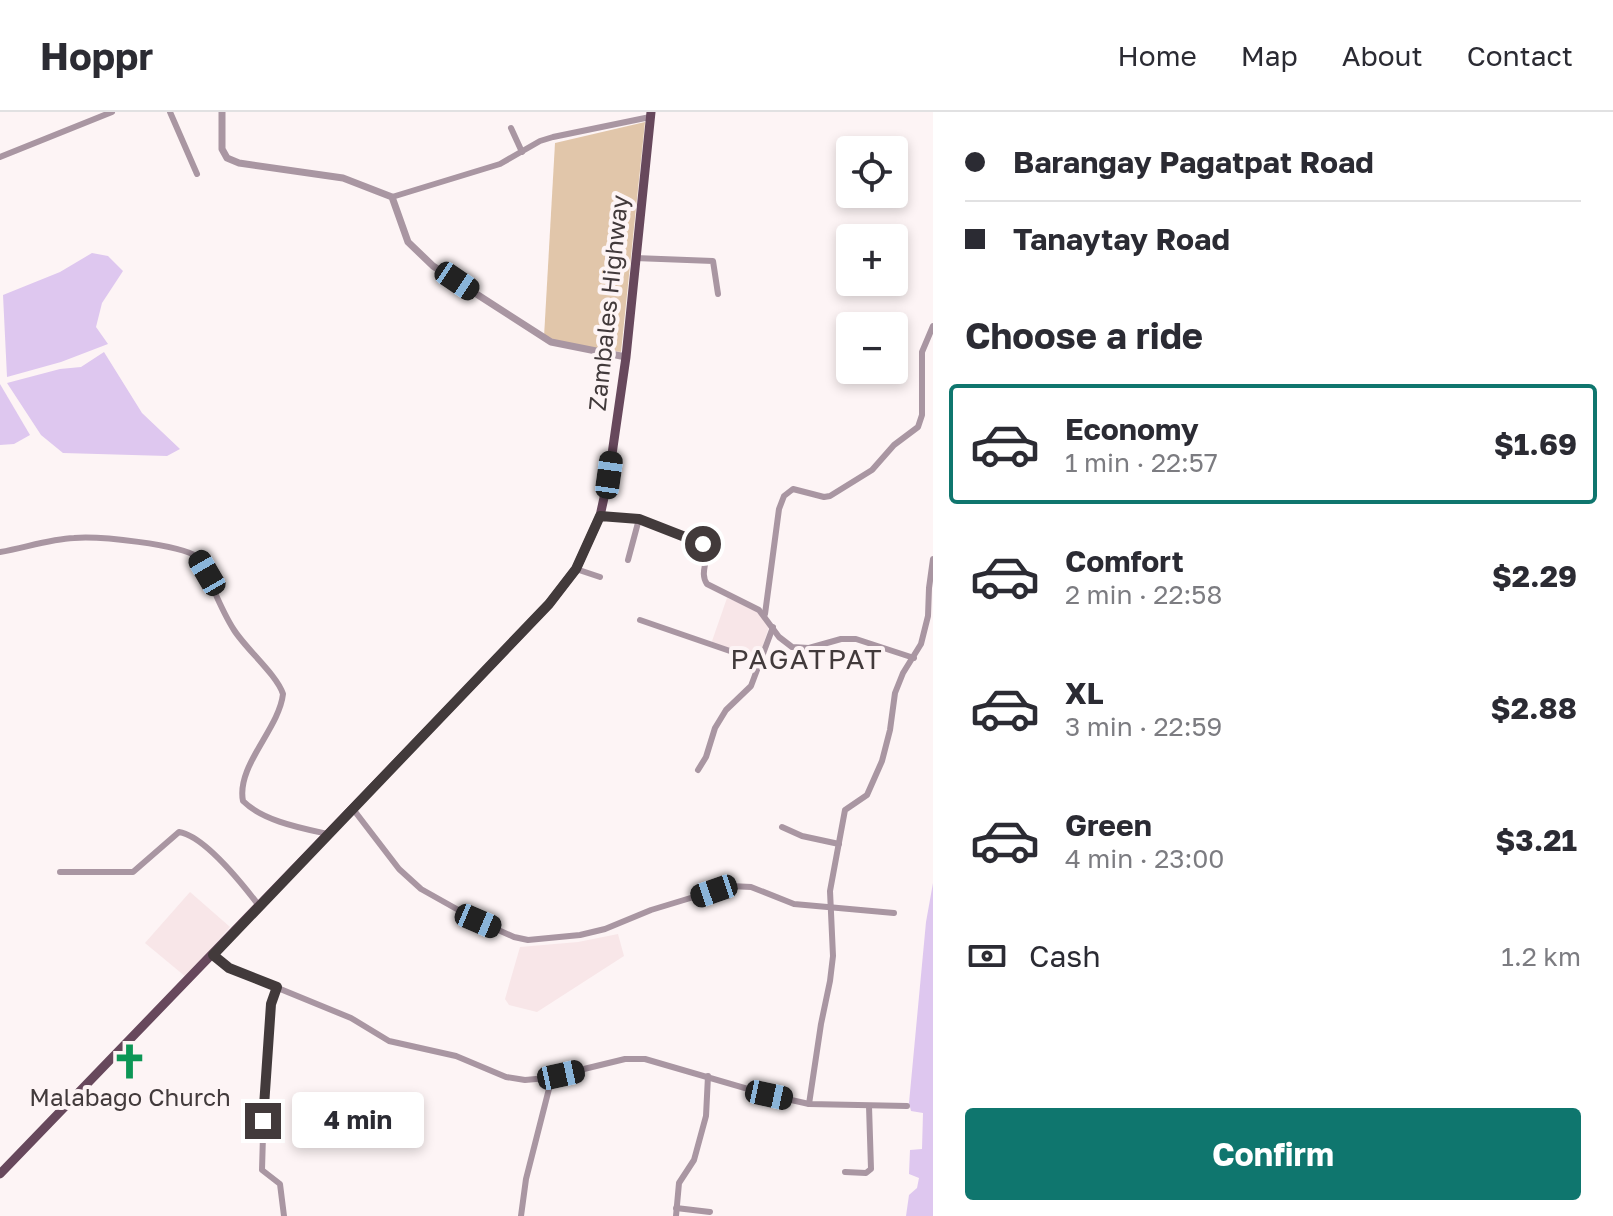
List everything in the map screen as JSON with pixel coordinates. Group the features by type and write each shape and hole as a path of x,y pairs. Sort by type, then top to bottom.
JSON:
{"main road":[{"name":"Zambales Highway","path":"0,1174 549,604 576,569 600,516 609,475 626,357 650,114"}],"street":[{"path":"0,157 112,112"},
{"path":"170,112 197,174"},
{"path":"222,112 222,149 232,161 343,178 392,197 500,164 540,141 650,114"},
{"path":"511,128 522,152"},
{"path":"392,197 408,242 433,266 551,342 626,357"},
{"path":"635,258 713,261 718,294"},
{"path":"765,614 779,509 784,496 793,489 824,497 851,485 872,470 894,445 918,427 922,415 922,352 933,326"},
{"path":"600,516 639,519 703,544 708,555 703,573 707,584 765,614 779,637 792,647 809,648 841,639 856,639 914,658"},
{"path":"628,560 639,519"},
{"path":"0,552 74,538 154,545 190,552 198,557 232,628 253,657 276,680 283,694 245,776 241,789 243,801 278,820 328,834"},
{"path":"809,1104 832,969 828,905 845,810 864,799 882,761 895,693 921,644 928,616 933,559"},
{"path":"576,569 600,577"},
{"path":"640,620 759,661"},
{"path":"698,770 726,710 751,686 773,627"},
{"path":"353,809 399,869 421,889 478,921 528,940 580,935 605,929 651,910 730,886 751,887 794,904 894,913"},
{"path":"782,827 802,836 839,844"},
{"path":"60,872 133,872 179,832 184,832 209,850 260,907"},
{"path":"213,955 229,968 353,1020 401,1045 456,1056 506,1077 525,1080 552,1077 634,1058 675,1066 809,1104 907,1106"},
{"path":"277,987 271,1004 262,1170 280,1184 284,1216"},
{"path":"708,1076 706,1116 701,1138 694,1160 679,1183 676,1212 710,1212"},
{"path":"521,1216 526,1179 552,1077"},
{"path":"845,1172 866,1173 871,1169 869,1106"}],"shaded area":[{"path":"645,122 621,352 575,346 544,337 555,143"},
{"path":"92,253 108,256 123,271 102,303 96,327 108,344 61,362 7,377 3,295 60,272"},
{"path":"104,352 142,413 180,449 167,456 63,453 41,435 7,383 60,369 81,367"},
{"path":"0,384 30,435 14,444 0,445"},
{"path":"727,598 760,611 769,627 758,660 711,644"},
{"path":"933,883 933,1216 906,1216 909,1195 917,1188 919,1178 909,1174 910,1150 922,1149 923,1113 911,1111 909,1103 926,922"},
{"path":"190,892 230,927 186,977 145,943"},
{"path":"618,934 624,956 537,1012 509,1005 505,999 520,947 578,942"}],"place":[{"name":"Malabago Church","path":"130,1061"}],"district":[{"name":"PAGATPAT","path":"807,659"}],"route":[{"path":"263,1121 271,1004 277,987 229,968 213,955 549,604 576,569 600,516 639,519 703,544"}]}
